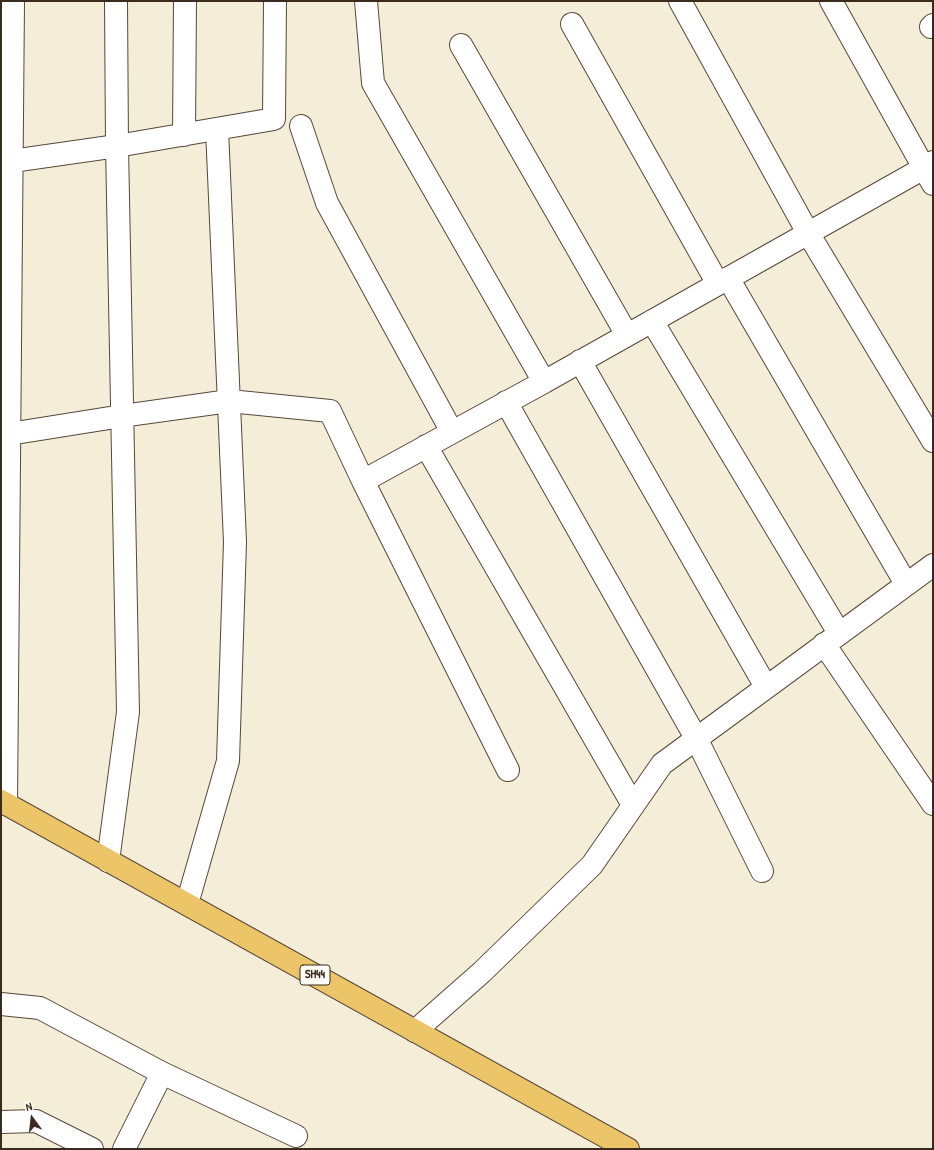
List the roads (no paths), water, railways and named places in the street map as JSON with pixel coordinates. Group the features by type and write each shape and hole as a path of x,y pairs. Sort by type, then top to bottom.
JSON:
{"main road":[{"name":"SH44","path":"4,803 628,1149"}],"street":[{"path":"4,803 7,445 6,161 13,1"},
{"path":"108,861 128,712 117,146 116,1"},
{"path":"184,134 185,1"},
{"path":"6,161 117,146 274,119 274,1"},
{"path":"366,1 373,83 544,382"},
{"path":"680,1 808,233 933,441"},
{"path":"363,481 544,382 808,233 930,171 831,1"},
{"path":"416,1031 482,972 592,865 662,764 832,638 924,576 723,281 572,24"},
{"path":"461,45 627,335"},
{"path":"301,126 327,203 452,432"},
{"path":"186,904 228,761 235,542 217,129"},
{"path":"652,321 832,638 933,804"},
{"path":"580,361 766,687"},
{"path":"7,445 122,416 229,401 330,411 363,481 508,770"},
{"path":"506,402 696,738 762,872"},
{"path":"426,446 633,806"},
{"path":"1,1004 40,1008 162,1073 296,1136"},
{"path":"124,1149 162,1073"},
{"path":"1,1122 36,1121 92,1149"}]}
